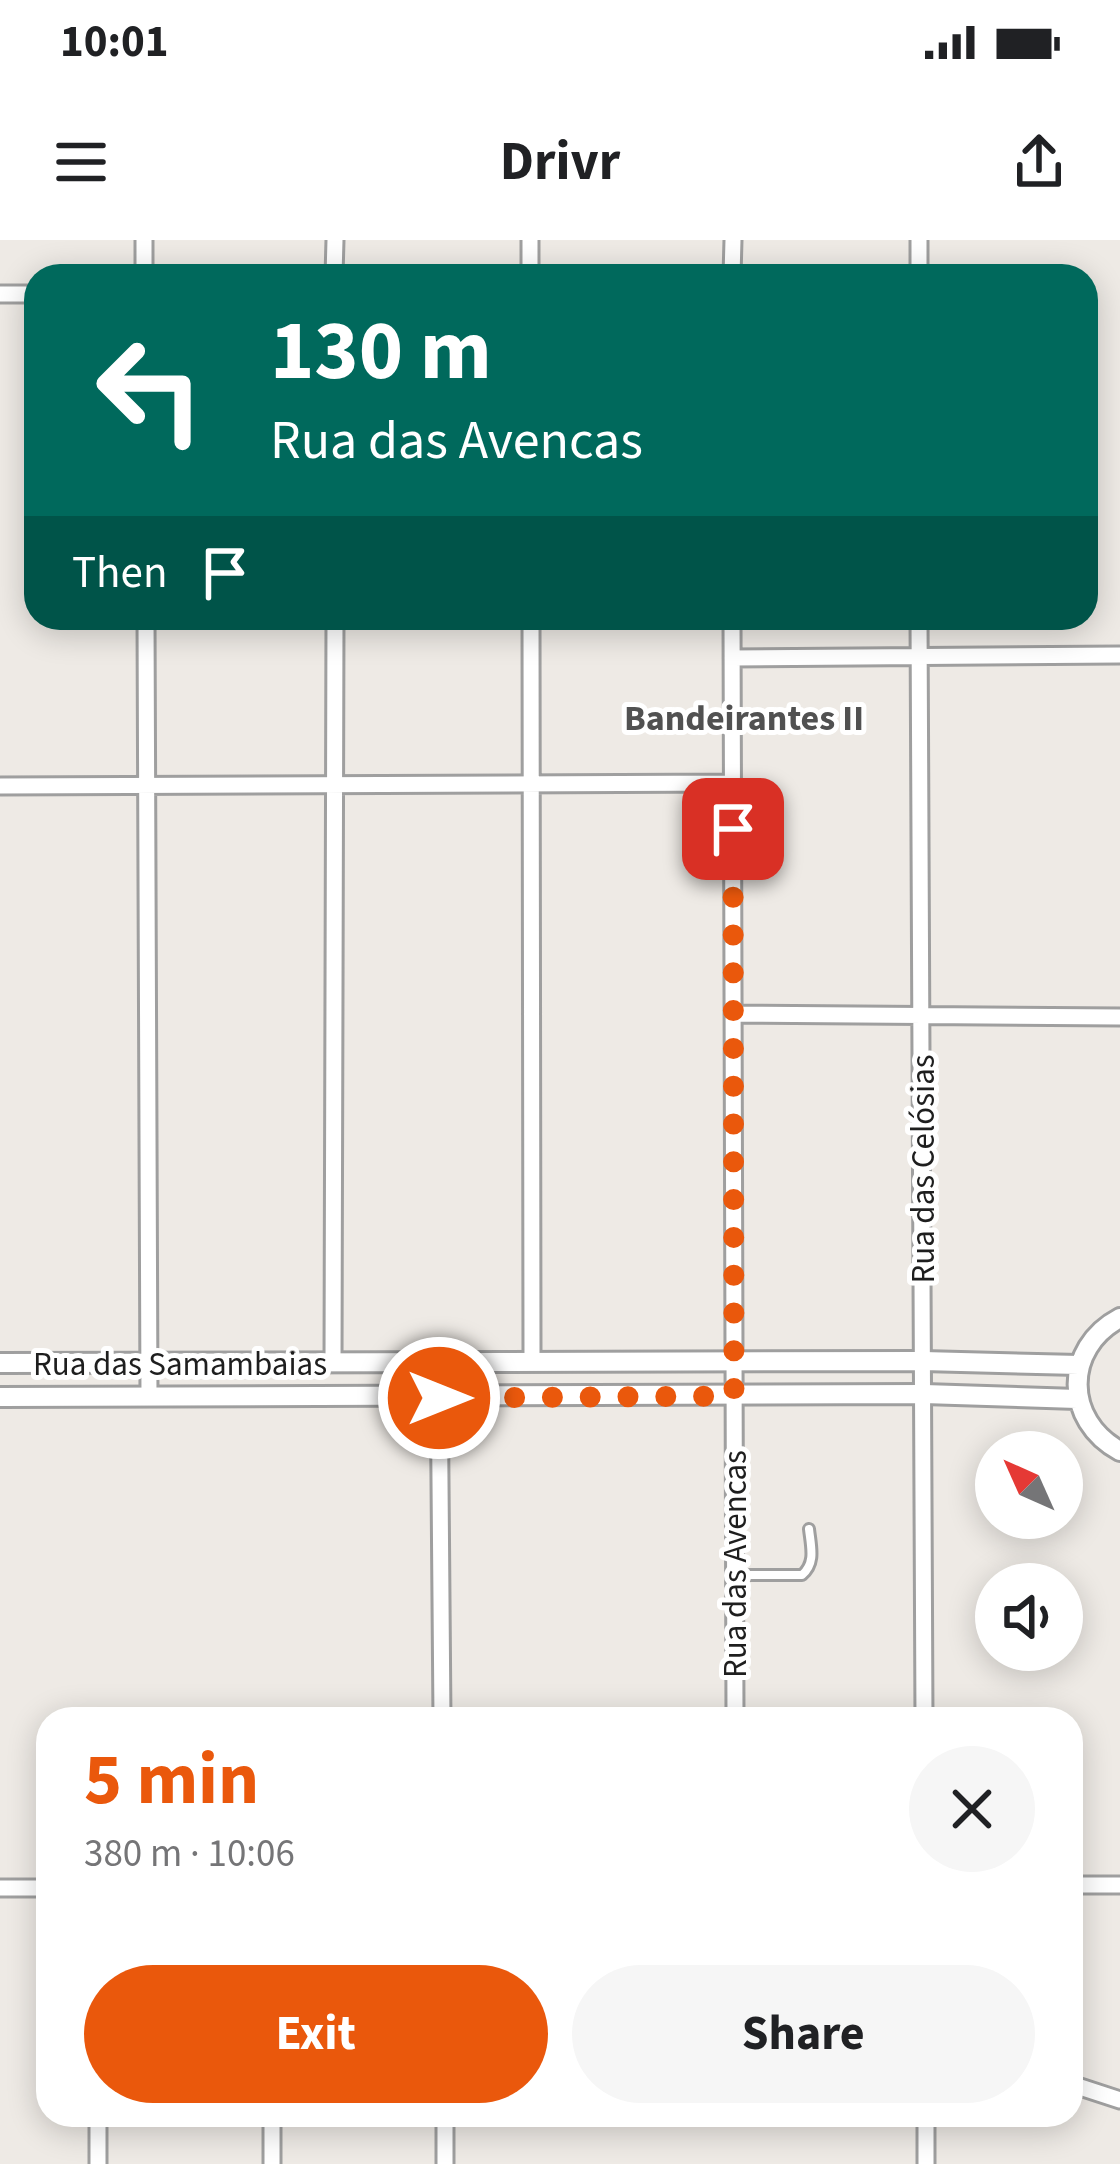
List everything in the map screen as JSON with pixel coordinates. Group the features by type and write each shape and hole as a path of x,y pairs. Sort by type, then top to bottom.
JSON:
{"street":[{"path":"146,630 148,1397"},
{"path":"333,1362 335,630"},
{"path":"531,630 532,1362"},
{"name":"Rua das Avencas","path":"732,630 735,1707"},
{"name":"Rua das Celósias","path":"919,630 924,1707"},
{"path":"732,658 1120,656"},
{"path":"0,786 733,783"},
{"path":"733,1014 1120,1017"},
{"path":"1120,1318 1092,1340 1079,1365 1077,1399 1095,1434 1120,1451"},
{"name":"Rua das Samambaias","path":"0,1363 923,1361 1079,1365"},
{"path":"439,1362 442,1707"},
{"name":"Rua das Samambaias","path":"0,1397 924,1394 1077,1399"},
{"path":"1083,1885 1120,1885"},
{"path":"0,1888 36,1888"},
{"path":"1083,2088 1120,2100"},
{"path":"98,2127 98,2164"},
{"path":"272,2127 272,2164"},
{"path":"445,2127 445,2164"},
{"path":"926,2127 926,2164"}],"lane":[{"path":"734,1574 802,1575 812,1559 809,1529"}],"district":[{"name":"Bandeirantes II","path":"744,717"}],"route":[{"path":"439,1398 734,1396 733,829"}]}
